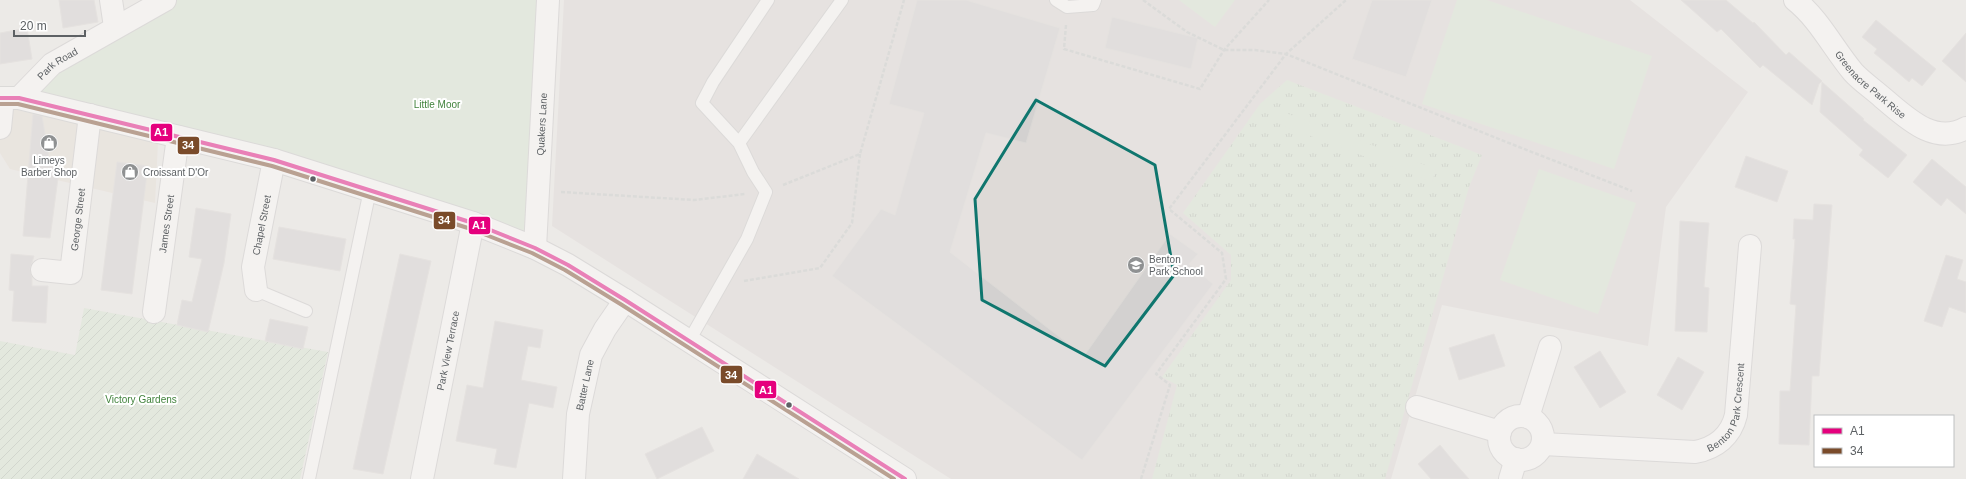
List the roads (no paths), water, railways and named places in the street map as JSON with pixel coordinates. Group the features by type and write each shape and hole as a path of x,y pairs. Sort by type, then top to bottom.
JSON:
{"street":[{"path":"111,0 115,27"},
{"name":"Park Road","path":"7,98 52,64 164,0"},
{"name":"Quakers Lane","path":"535,248 548,0"},
{"name":"Greenacre Park Rise","path":"1805,3 1854,72 1912,122 1933,132 1950,134 1966,128"},
{"path":"0,128 7,98 90,115 274,160 474,223 535,248 625,300 905,479"},
{"name":"George Street","path":"42,270 71,272 90,115"},
{"name":"James Street","path":"154,312 178,137"},
{"name":"Chapel Street","path":"256,290 254,268 274,160"},
{"name":"Park View Terrace","path":"422,479 474,223"},
{"name":"Benton Park Crescent","path":"1543,444 1695,452 1704,450 1722,439 1730,431 1736,415 1750,246"},
{"name":"Batter Lane","path":"574,479 578,414 591,355 605,329 625,300"},
{"path":"1528,417 1550,347"},
{"path":"1417,407 1500,432"},
{"path":"1518,416 1528,417 1538,423 1542,429 1543,444 1534,456 1513,469 1499,442 1500,432 1505,422 1511,418 1518,416"}],"lane":[{"path":"689,341 748,239 766,192 753,172 739,143 702,103 713,82 768,0"},
{"path":"739,143 842,0"},
{"path":"1056,0 1068,7 1093,5 1095,0"},
{"path":"309,479 370,190"},
{"path":"256,290 306,310"}],"place":[{"name":"Limeys Barber Shop","path":"49,143"},
{"name":"Croissant D'Or","path":"130,172"},
{"name":"Benton Park School","path":"1136,265"}],"park label":[{"name":"Little Moor","path":"437,104"},
{"name":"Victory Gardens","path":"141,399"}]}
